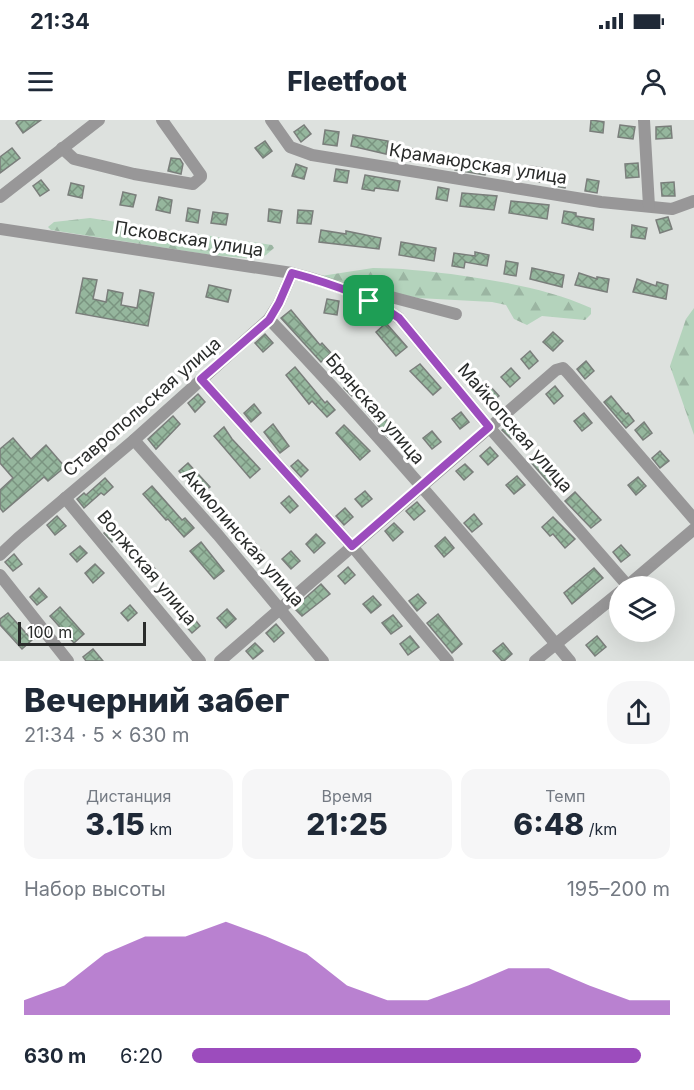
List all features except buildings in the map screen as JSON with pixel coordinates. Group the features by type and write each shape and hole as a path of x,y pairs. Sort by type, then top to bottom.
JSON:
{"street":[{"path":"0,197 99,120"},
{"path":"62,148 74,159 134,174 197,183 201,175 162,120"},
{"name":"Крамаюрская улица","path":"271,120 290,147 312,155 601,202 672,209 694,201"},
{"path":"644,120 649,206"},
{"name":"Псковская улица","path":"0,229 292,273 312,278 369,301"},
{"name":"Ставропольская улица","path":"0,555 269,320 292,273"},
{"path":"369,301 391,297 452,311 456,314"},
{"name":"Майкопская улица","path":"369,301 387,309 399,318 615,576"},
{"name":"Брянская улица","path":"269,320 308,359 570,661"},
{"path":"220,661 489,427 556,370 562,368 694,519"},
{"path":"201,379 352,546 448,661"},
{"name":"Акмолинская улица","path":"134,440 323,661"},
{"name":"Волжская улица","path":"65,498 200,661"},
{"path":"639,576 694,529"},
{"path":"0,575 68,661"},
{"path":"535,661 609,601"}],"green space":[{"path":"90,218 272,245 274,248 266,255 256,259 211,255 51,230 48,227 54,222"},
{"path":"373,268 451,274 522,286 574,301 591,308 591,314 585,320 542,316 527,325 514,319 506,305 492,302 418,298 394,293 369,294 321,276"},
{"path":"694,308 694,435 670,366 686,319"}],"route":[{"path":"292,273 312,278 369,301 387,309 399,318 489,427 352,546 201,379 269,320 292,273"}]}
